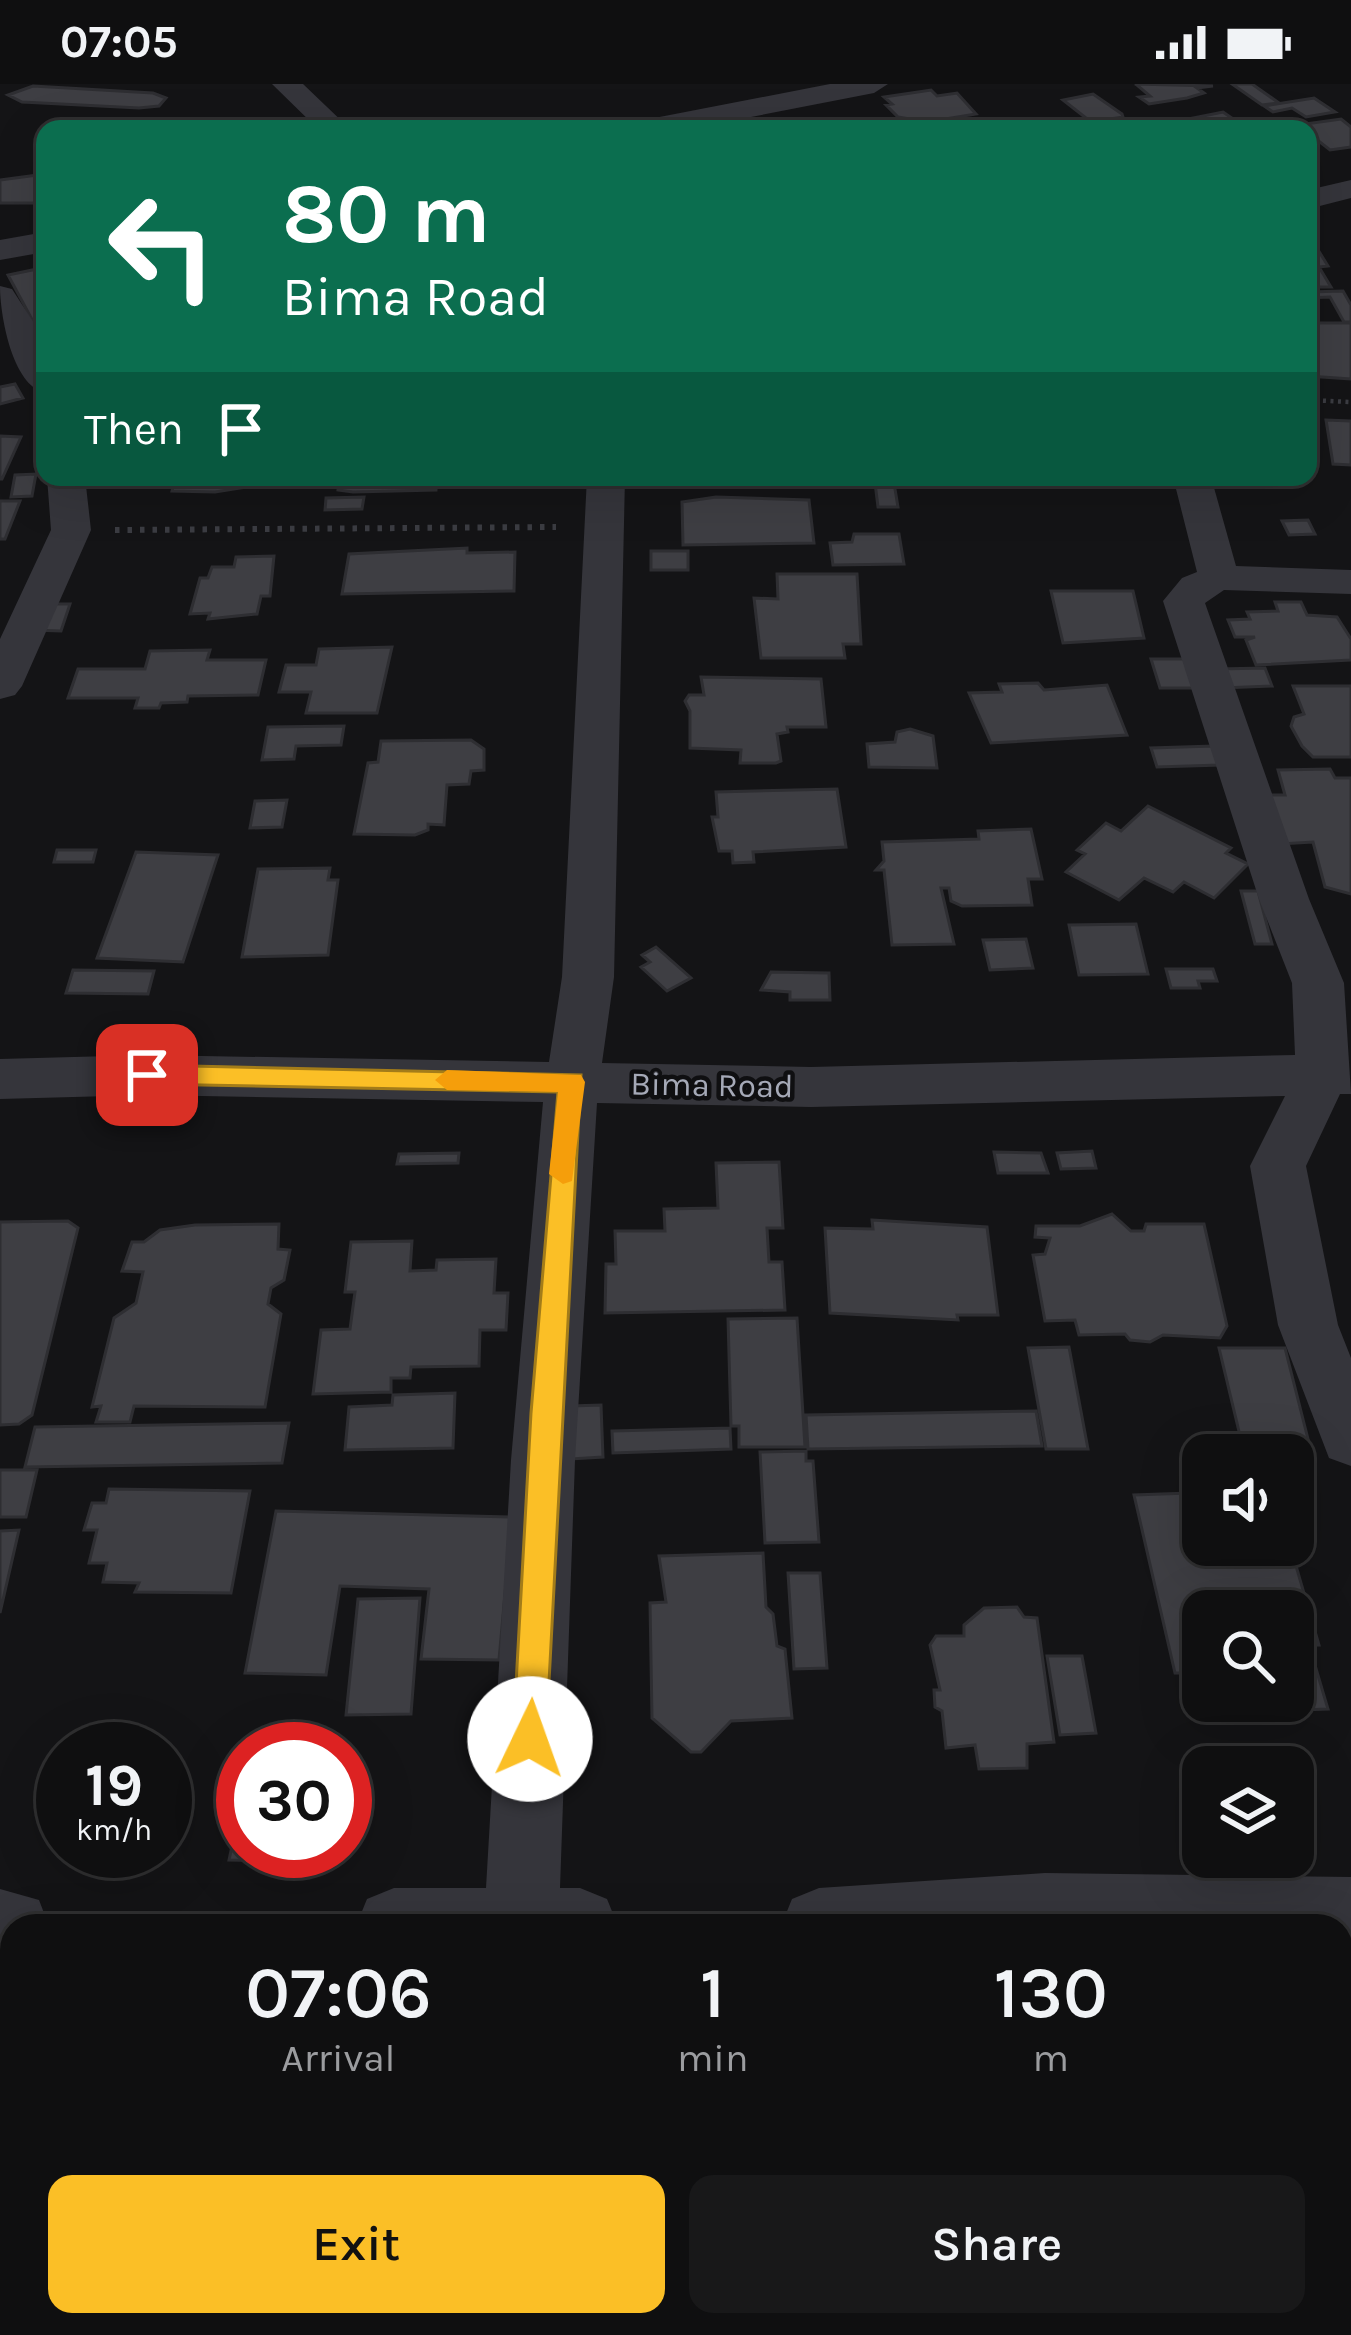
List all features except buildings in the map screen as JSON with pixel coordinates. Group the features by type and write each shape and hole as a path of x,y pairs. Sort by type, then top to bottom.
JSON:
{"street":[{"path":"286,84 324,120"},
{"path":"690,120 874,84"},
{"path":"791,100 822,120"},
{"path":"1317,198 1351,189"},
{"path":"0,250 36,244"},
{"path":"0,296 20,322 36,360"},
{"path":"0,686 20,599 71,530 67,486"},
{"path":"1194,486 1219,578"},
{"path":"522,1914 543,1460 572,1082 588,977 606,501"},
{"path":"1351,582 1219,578 1197,587 1184,601 1284,899 1318,983 1336,1074 1278,1166 1308,1325 1351,1438"},
{"name":"Bima Road","path":"0,1078 147,1075 811,1087 1336,1074"},
{"path":"988,1914 1045,1910 1351,1913"}],"path":[{"path":"1317,400 1351,402"},
{"path":"71,530 606,501"}],"slow traffic":[{"path":"447,1080 572,1082 563,1174"}],"route":[{"path":"147,1075 572,1082 546,1413 530,1739"}]}
